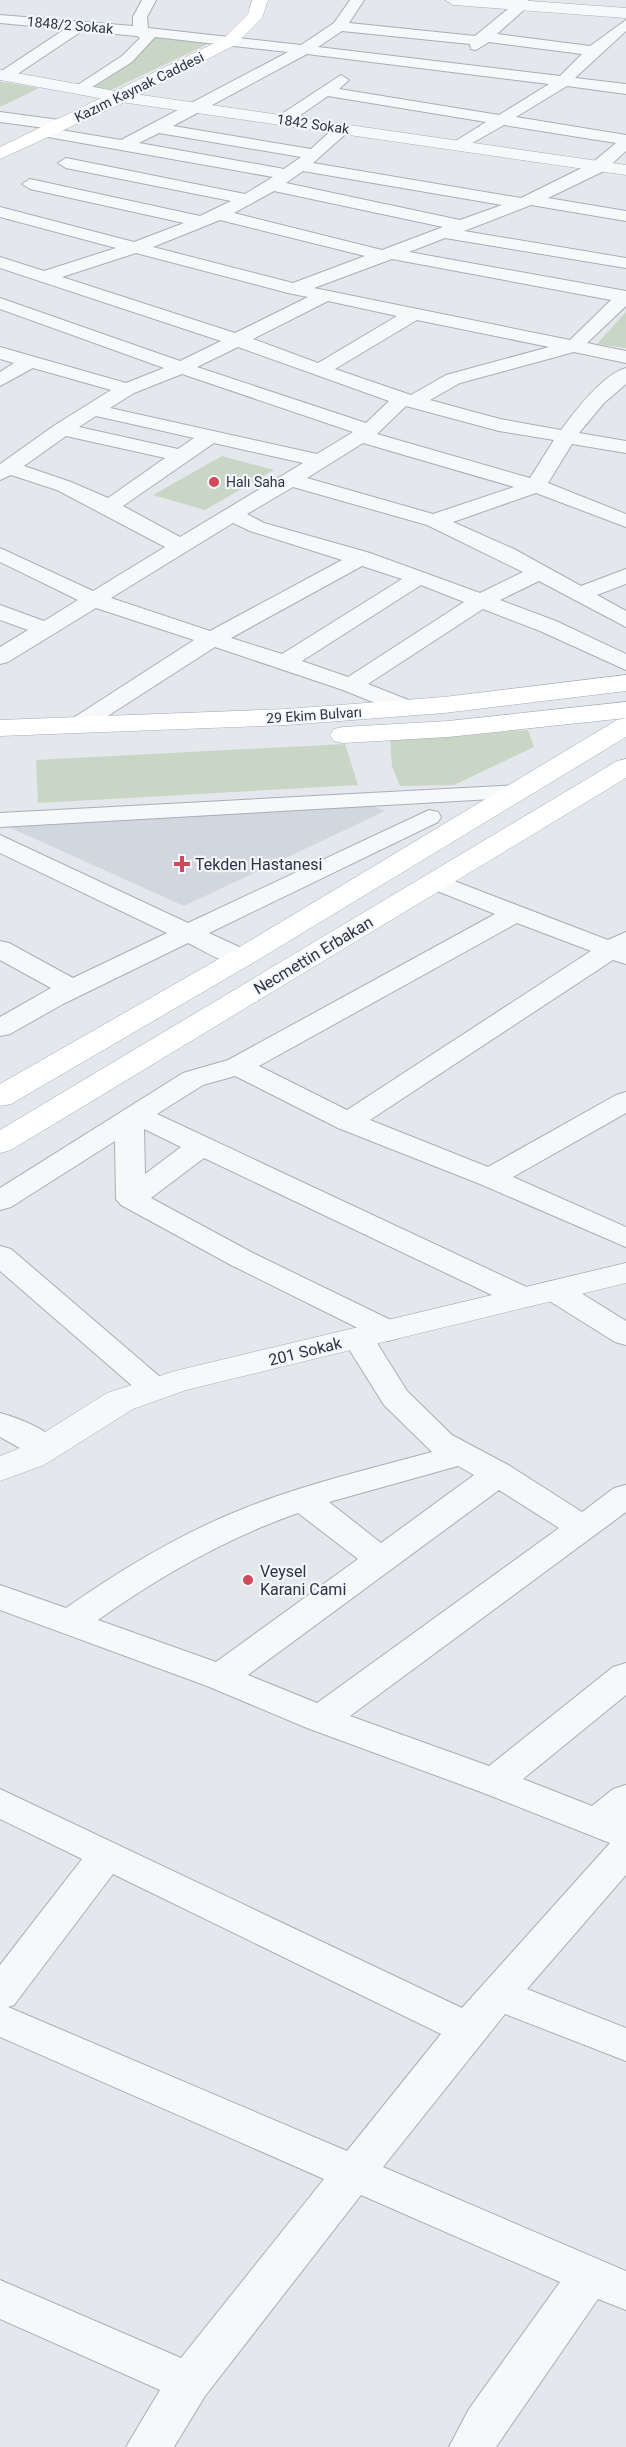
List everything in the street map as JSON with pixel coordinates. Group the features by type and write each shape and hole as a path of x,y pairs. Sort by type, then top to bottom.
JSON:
{"main road":[{"name":"Kazım Kaynak Caddesi","path":"0,154 121,97 229,42 256,15 260,0"},
{"name":"29 Ekim Bulvarı","path":"0,728 287,717 408,708 626,682"},
{"path":"494,699 587,697 626,700"},
{"name":"29 Ekim Bulvarı","path":"0,751 412,731 536,721 626,710"},
{"path":"536,721 556,727 572,736 579,746 577,757"},
{"path":"0,1096 241,958 626,726"},
{"name":"Necmettin Erbakan","path":"0,1143 626,766"}],"street":[{"path":"81,89 134,52 148,38 141,31 140,17 149,0"},
{"path":"124,145 302,51 339,26 357,0"},
{"path":"453,0 521,2 626,13"},
{"path":"457,69 481,39 521,2"},
{"name":"1848/2 Sokak","path":"2,11 78,27 141,31 626,89"},
{"path":"460,145 500,118 563,82 593,51 626,24"},
{"path":"339,26 593,51"},
{"path":"3,75 78,27"},
{"path":"282,120 370,58"},
{"name":"1842 Sokak","path":"3,75 121,97 626,170"},
{"path":"325,91 500,118 626,141"},
{"path":"543,93 626,103"},
{"path":"0,117 54,128 97,141 285,174"},
{"path":"158,128 307,160 526,201 626,216"},
{"path":"45,276 134,249 217,214 270,185 307,160 343,128"},
{"path":"10,192 30,184 66,163 97,141"},
{"path":"294,290 526,201 598,167 626,141"},
{"path":"66,163 246,199"},
{"path":"126,203 165,183"},
{"path":"30,184 126,203 200,221"},
{"path":"270,185 462,226"},
{"path":"0,212 294,290 626,357"},
{"path":"217,214 389,255 625,297"},
{"path":"445,233 626,263"},
{"path":"0,262 237,340 318,371 407,400 499,424 626,447"},
{"path":"4,471 62,429 127,389 181,368 326,295"},
{"path":"0,657 365,434 407,400 453,379 574,346 625,297"},
{"path":"0,303 448,464 536,486 626,522"},
{"path":"318,371 414,313"},
{"path":"0,353 127,389"},
{"path":"0,380 31,361"},
{"path":"434,521 536,486 564,437 597,396 626,374"},
{"path":"94,410 322,461"},
{"path":"62,429 181,456"},
{"path":"109,507 210,436"},
{"path":"4,471 64,486 109,507 182,547"},
{"path":"292,480 434,521 506,554 626,620"},
{"path":"234,516 257,527 419,577 548,626 626,663"},
{"path":"0,554 95,600 351,685 408,708"},
{"path":"78,725 212,639 362,558"},
{"path":"351,685 480,601 538,573"},
{"path":"580,594 626,576"},
{"path":"284,663 419,577"},
{"path":"0,612 46,629"},
{"path":"0,820 517,792"},
{"path":"0,1028 72,988 429,817"},
{"path":"0,843 241,958"},
{"path":"436,882 514,914 622,949"},
{"path":"0,1201 193,1078 238,1066 514,914"},
{"path":"348,1122 622,949"},
{"path":"0,950 72,988"},
{"path":"238,1066 348,1122 490,1178 626,1238"},
{"path":"490,1178 626,1101"},
{"path":"132,1117 539,1294 626,1335"},
{"path":"131,1199 132,1117"},
{"path":"131,1199 201,1146"},
{"path":"131,1199 373,1334 395,1398 440,1442 498,1474 580,1527"},
{"path":"0,1255 155,1389"},
{"name":"201 Sokak","path":"0,1469 46,1448 120,1401 155,1389 626,1273"},
{"path":"0,1423 46,1448"},
{"path":"70,1622 161,1562 229,1528 304,1500 462,1454"},
{"path":"220,1677 498,1474"},
{"path":"320,1719 580,1527 626,1496"},
{"path":"304,1500 381,1560"},
{"path":"0,1597 220,1677 320,1719 494,1782 611,1828 626,1798"},
{"path":"494,1782 626,1676"},
{"path":"0,1803 468,2029"},
{"path":"149,2447 189,2382 468,2029 626,1850"},
{"path":"0,1994 107,1855"},
{"path":"498,1994 626,2046"},
{"path":"0,2020 356,2172 608,2283 485,2423 472,2447"},
{"path":"0,2299 189,2382"}],"shaded area":[{"name":"Tekden Hastanesi","path":"363,802 385,811 184,906 0,823"}],"green space":[{"path":"152,34 212,42 109,91 89,87 135,59 149,43"},
{"path":"0,81 2,82 39,88 0,107"},
{"path":"626,312 626,348 597,344"},
{"name":"Halı Saha","path":"222,456 274,470 205,510 153,495"},
{"path":"528,730 534,747 454,785 400,786 392,766 390,738"},
{"path":"345,744 358,785 38,803 36,760"}],"place":[{"name":"Halı Saha","path":"214,482"},
{"name":"Tekden Hastanesi","path":"182,864"},
{"name":"Veysel Karani Cami","path":"248,1580"}]}
